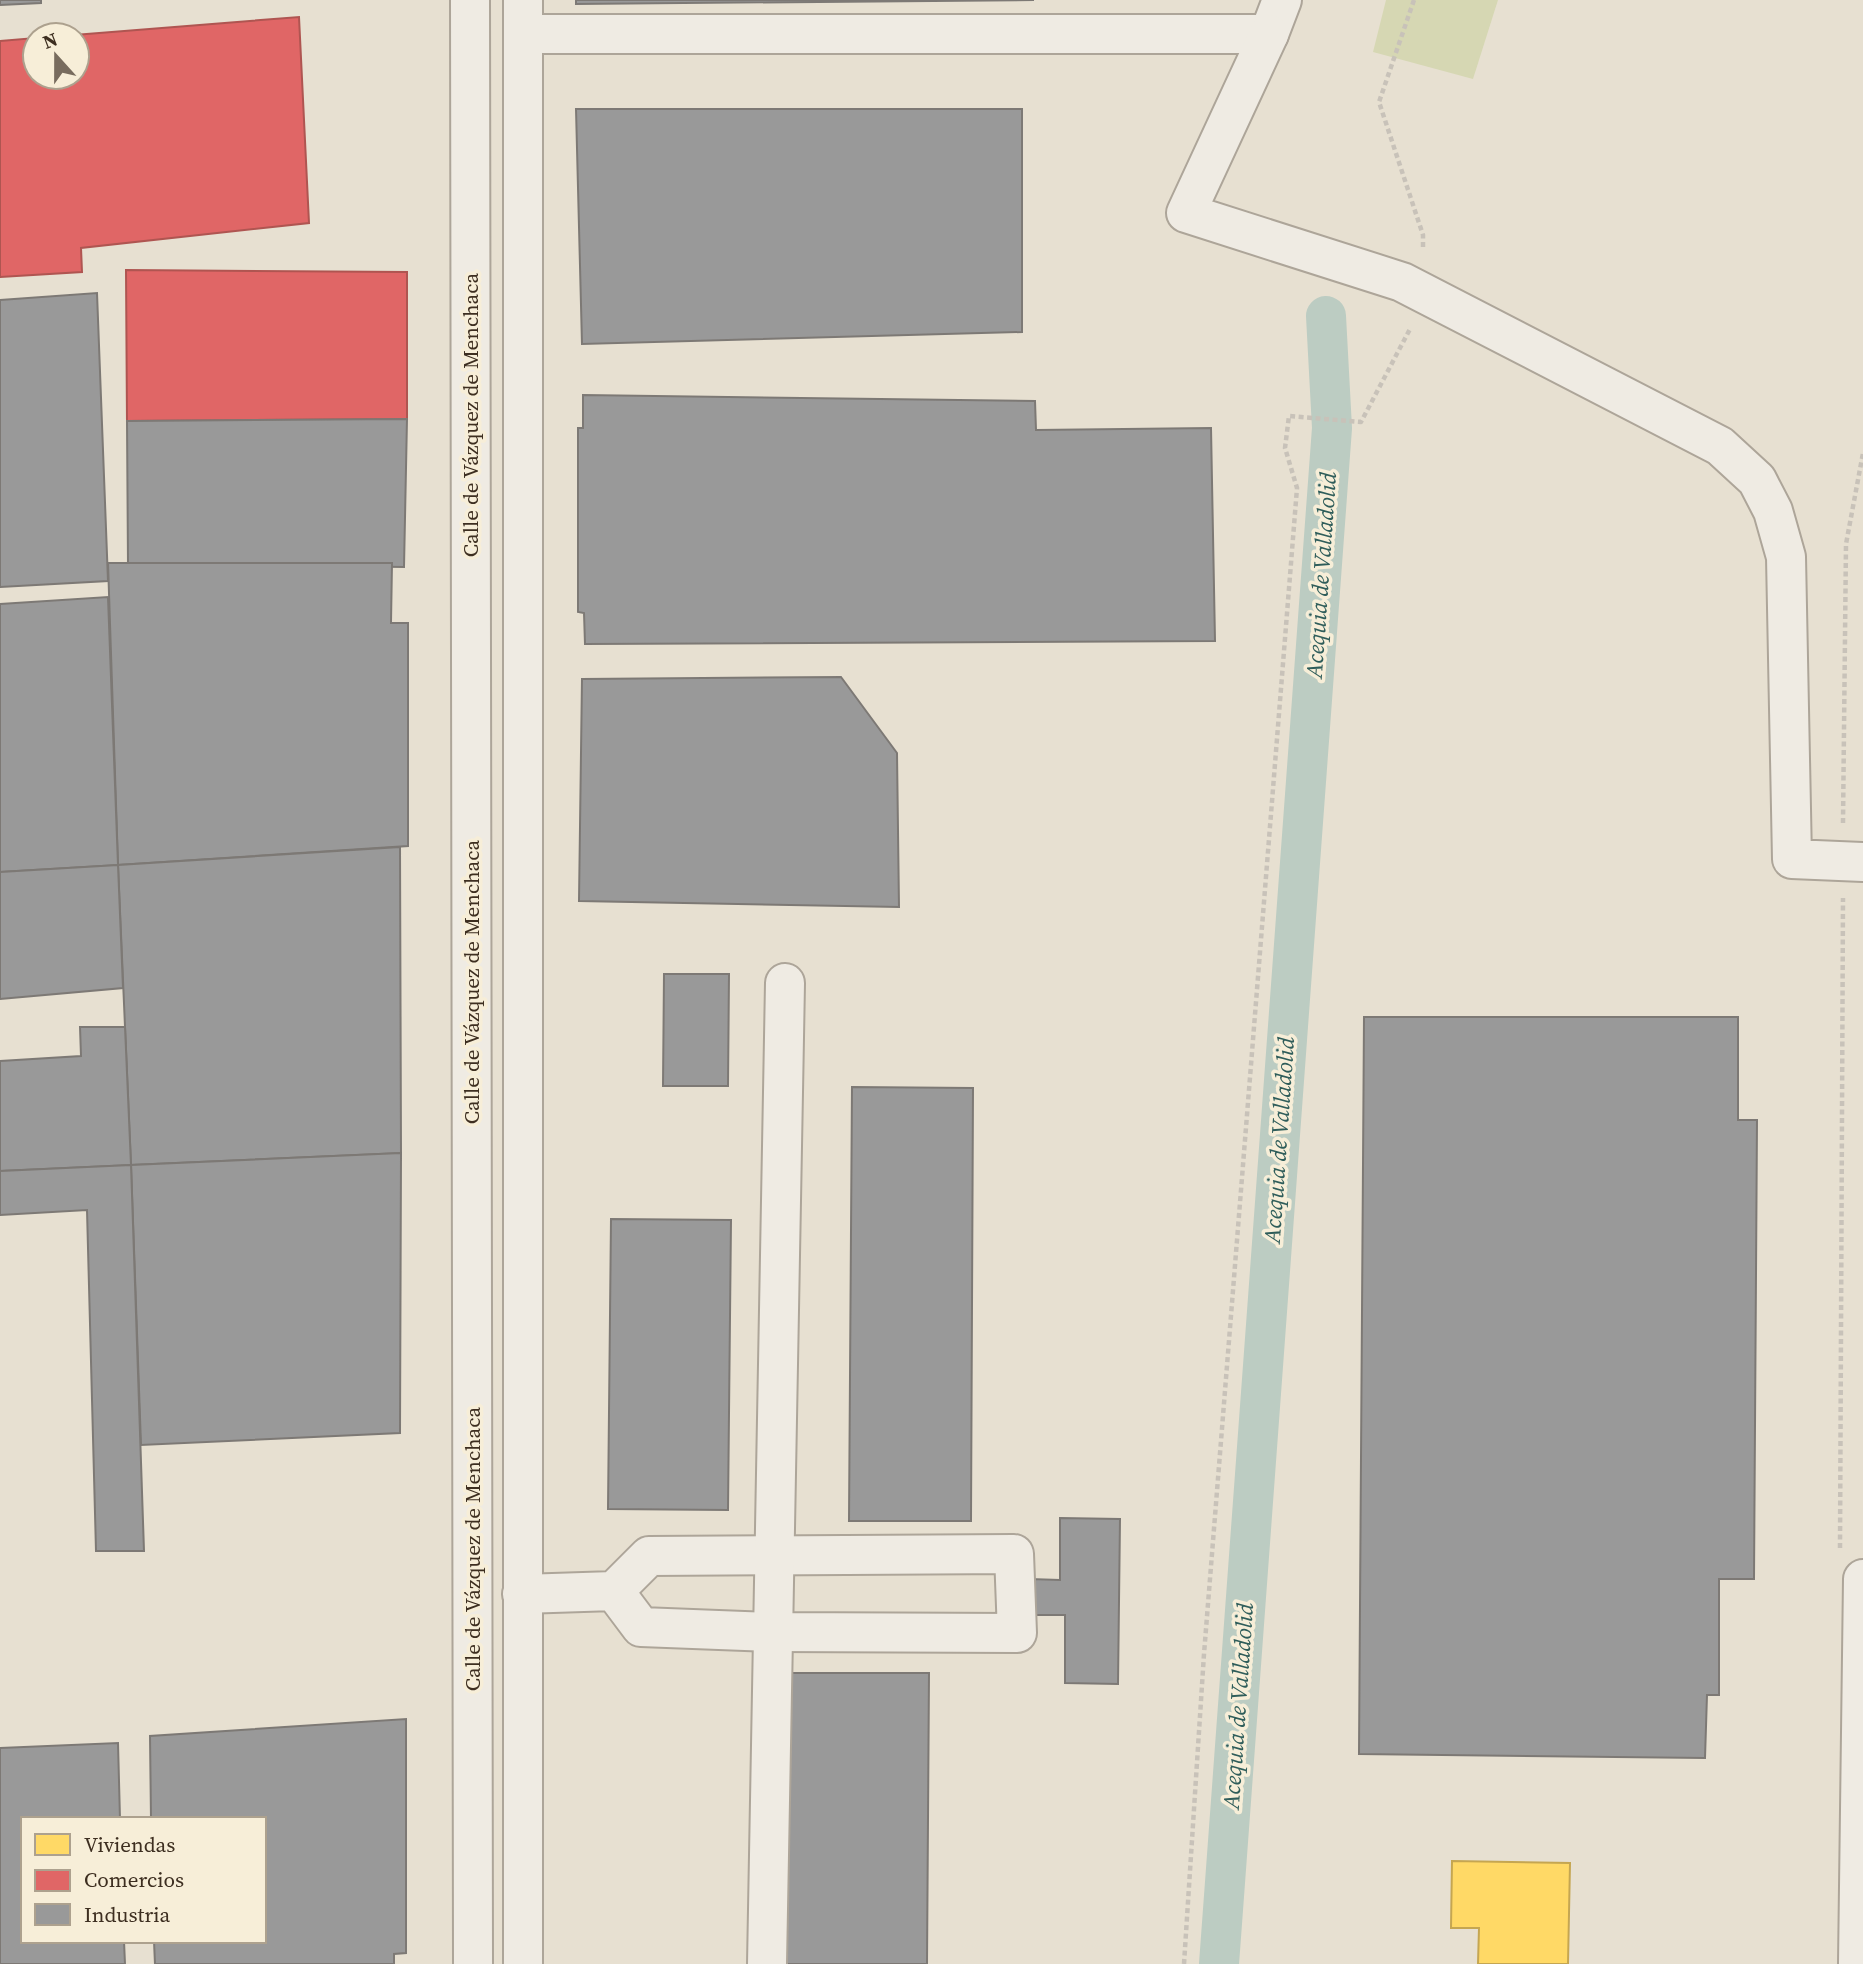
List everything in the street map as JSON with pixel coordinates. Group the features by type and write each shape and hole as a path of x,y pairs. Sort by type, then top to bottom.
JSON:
{"street":[{"name":"Calle de Vázquez de Menchaca","path":"470,0 473,1964"},
{"path":"523,1964 523,17 1275,17 1186,213 1402,282 1720,446 1757,481 1773,511 1786,557 1792,859 1853,862"},
{"path":"767,1964 785,983"},
{"path":"522,1594 614,1591 649,1556 1014,1554 1017,1633 773,1632 641,1627 614,1591"},
{"path":"1852,1568 1858,1964"}],"path":[{"path":"1184,1964 1205,1640 1297,488 1285,448 1289,416 1361,422 1416,317 1421,291 1423,235 1379,102 1414,0"},
{"path":"1852,1568 1853,862 1842,695 1846,544 1863,453"}],"green space":[{"path":"1386,0 1498,0 1473,79 1373,52"}],"building: Viviendas":[{"path":"1452,1861 1570,1863 1568,1964 1478,1964 1479,1928 1451,1928"}],"building: Comercios":[{"path":"299,17 309,223 81,248 82,272 0,277 0,41 21,39 21,91 91,91 91,34"},
{"path":"126,270 407,272 407,419 127,421"}],"building: Industria":[{"path":"0,0 41,0 41,3 0,5"},
{"path":"576,0 1034,0 576,4"},
{"path":"576,109 1022,109 1022,332 582,344"},
{"path":"97,293 108,581 0,587 0,300"},
{"path":"583,395 1035,401 1036,430 1211,428 1215,641 585,644 584,613 578,612 578,428 583,428"},
{"path":"407,419 404,567 128,564 127,421"},
{"path":"108,563 392,563 391,623 408,623 408,846 118,865"},
{"path":"108,597 118,865 0,872 0,604"},
{"path":"841,677 897,753 899,907 579,901 582,679"},
{"path":"400,847 401,1153 131,1165 118,865"},
{"path":"118,865 123,988 0,999 0,872"},
{"path":"664,974 729,974 728,1086 663,1086"},
{"path":"1364,1017 1738,1017 1738,1120 1757,1120 1754,1579 1719,1579 1719,1695 1707,1695 1705,1758 1359,1754"},
{"path":"80,1027 125,1027 131,1165 0,1171 0,1061 81,1056"},
{"path":"852,1087 973,1088 971,1521 849,1521"},
{"path":"401,1153 400,1433 141,1445 131,1165"},
{"path":"131,1165 144,1551 96,1551 87,1210 0,1215 0,1171"},
{"path":"611,1219 731,1220 728,1510 608,1509"},
{"path":"1060,1518 1120,1519 1118,1684 1065,1683 1065,1615 1030,1615 1030,1579 1060,1580"},
{"path":"788,1673 929,1673 927,1964 785,1964"},
{"path":"406,1719 406,1953 394,1954 394,1964 155,1964 154,1943 266,1943 266,1817 151,1817 150,1736"},
{"path":"118,1743 120,1817 21,1817 21,1943 124,1943 125,1964 0,1964 0,1748"}],"waterway":[{"name":"Acequia de Valladolid","path":"1219,1964 1332,428 1326,316"}]}
